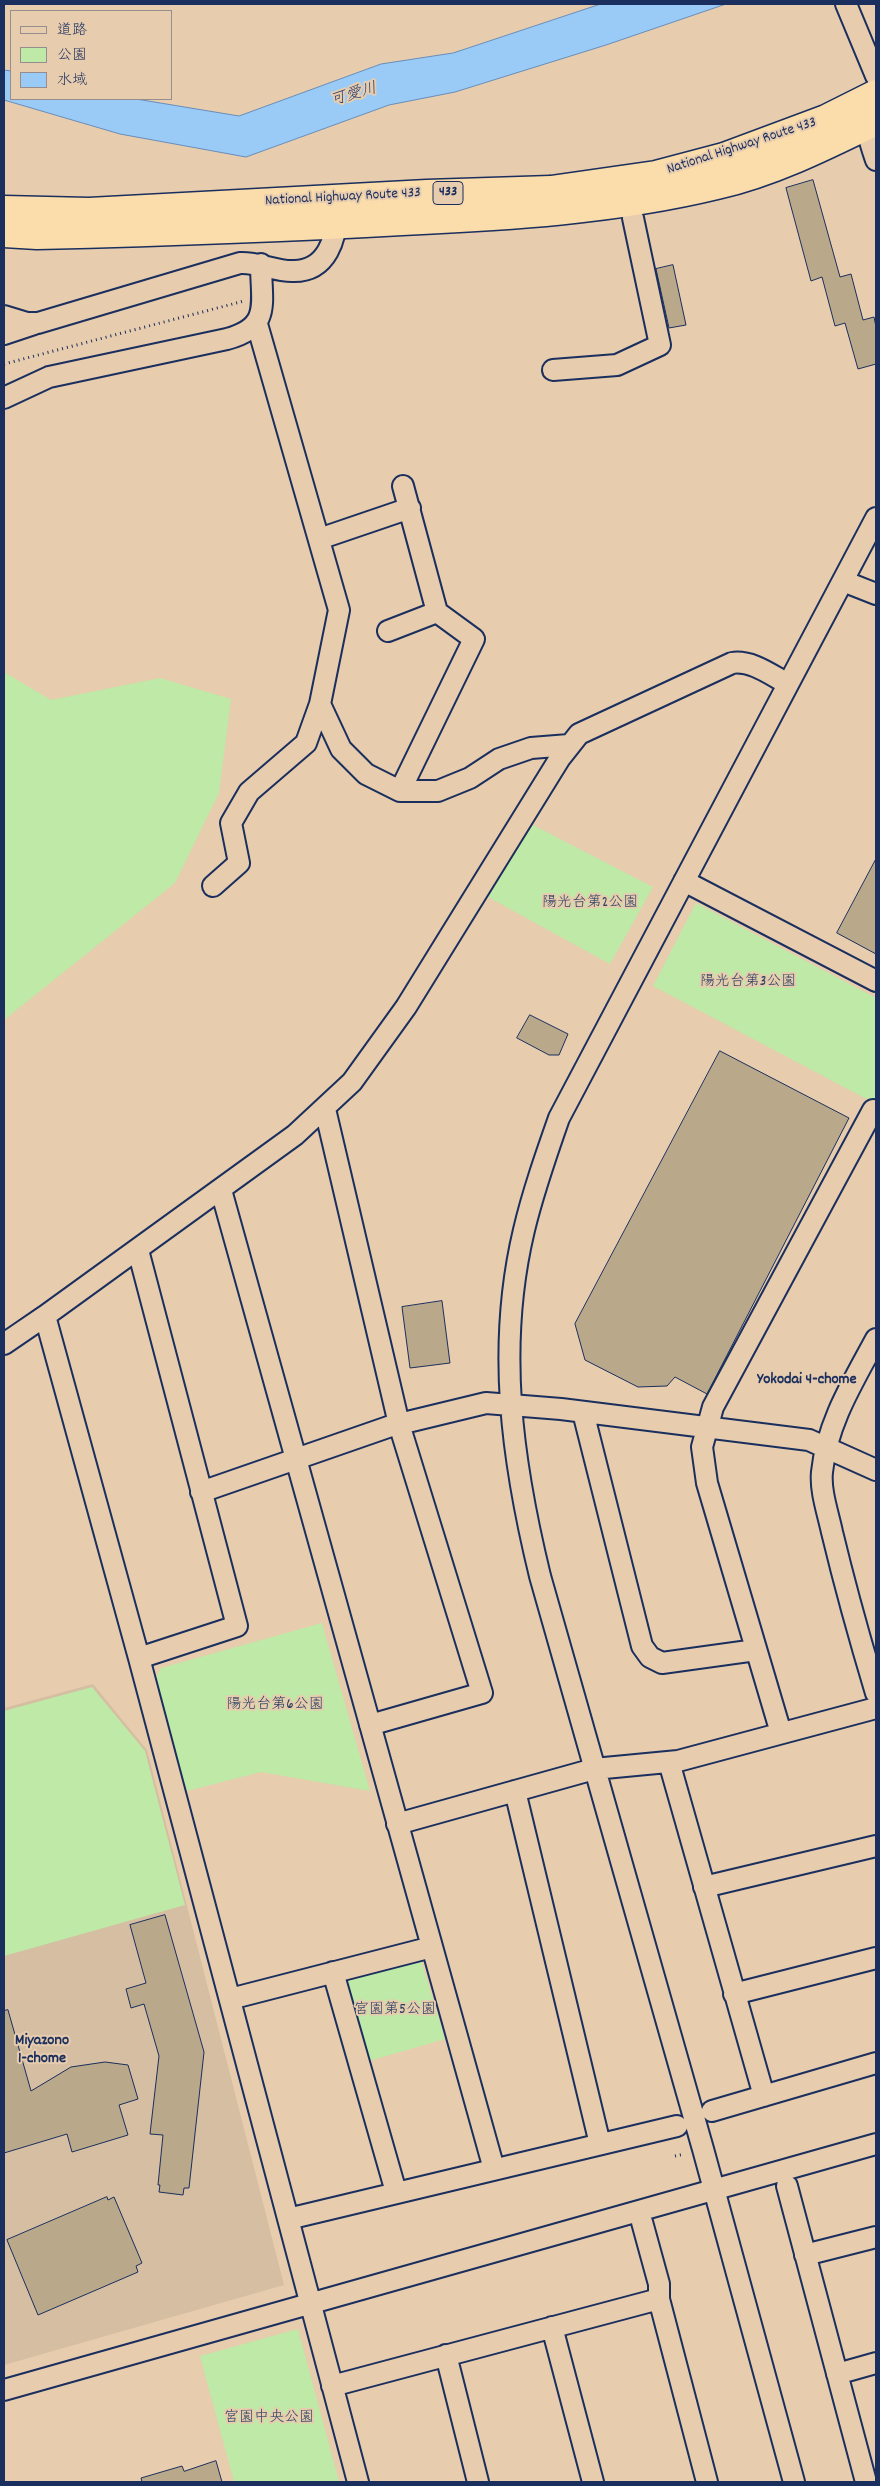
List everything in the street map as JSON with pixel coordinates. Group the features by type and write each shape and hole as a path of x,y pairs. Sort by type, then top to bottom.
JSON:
{"highway":[{"name":"National Highway Route 433","path":"4,233 37,235 336,212 427,194 551,190 656,175 724,157 826,119 876,94"},
{"name":"National Highway Route 433","path":"4,210 336,212 497,216 630,203 719,185 785,163 843,137 873,139"}],"street":[{"path":"846,4 876,76"},
{"path":"873,139 870,108 876,100"},
{"path":"4,334 232,264 248,262 295,272 312,267 325,256 334,242 336,212"},
{"path":"553,370 616,365 660,345 633,218"},
{"path":"4,398 49,377 227,339 250,330 257,324 261,315 261,264"},
{"path":"4,316 36,323"},
{"path":"213,886 239,862 231,823 239,807 249,792 306,743 320,704 339,610 257,324"},
{"path":"400,791 474,639 437,612 403,486"},
{"path":"319,539 410,508"},
{"path":"794,2482 714,2188 540,1576 523,1504 510,1405 512,1310 523,1232 559,1118 876,518"},
{"path":"843,581 876,594"},
{"path":"388,631 437,612"},
{"path":"4,1344 138,1250 295,1135 352,1082 392,1028 569,745 580,734 732,663 742,662 750,664 788,684"},
{"path":"320,704 341,749 366,774 400,791 438,791 470,778 499,759 531,748 569,745"},
{"path":"684,881 876,981"},
{"path":"325,1109 399,1424 482,1693 370,1725"},
{"path":"781,1733 707,1483 702,1447 718,1399 873,1110 876,1112"},
{"path":"221,1190 494,2169"},
{"path":"138,1250 237,1626 139,1658"},
{"path":"46,1316 358,2482"},
{"path":"874,1349 843,1399 827,1448 822,1473 823,1494 847,1594 876,1693"},
{"path":"202,1492 399,1424 486,1403 583,1412 809,1440 876,1470"},
{"path":"583,1412 642,1646 650,1657 662,1663 756,1650"},
{"path":"397,1824 594,1769 669,1762 876,1708"},
{"path":"669,1762 764,2096"},
{"path":"515,1791 600,2144"},
{"path":"704,1887 876,1846"},
{"path":"230,1999 432,1947"},
{"path":"734,1994 876,1958"},
{"path":"333,1972 396,2192"},
{"path":"712,2111 876,2063"},
{"path":"288,2219 676,2126"},
{"path":"4,2390 714,2188 876,2144"},
{"path":"787,2186 866,2482"},
{"path":"642,2222 659,2284 659,2299 707,2482"},
{"path":"806,2255 876,2237"},
{"path":"332,2386 659,2299"},
{"path":"552,2327 593,2482"},
{"path":"446,2355 478,2482"},
{"path":"837,2374 876,2363"}],"path":[{"path":"4,364 261,296"}],"shaded area":[{"path":"93,1684 147,1750 284,2285 4,2365 4,1708"}],"green space":[{"path":"4,672 51,700 160,678 231,699 219,793 175,883 4,1020"},
{"name":"陽光台第2公園","path":"531,824 653,887 610,964 488,897"},
{"name":"陽光台第3公園","path":"696,903 876,998 876,1104 653,986"},
{"name":"陽光台第6公園","path":"322,1623 370,1791 261,1772 187,1791 154,1681 161,1668"},
{"path":"92,1687 145,1751 185,1905 4,1956 4,1711"},
{"name":"宮園第5公園","path":"421,1960 445,2039 369,2061 345,1982"},
{"name":"宮園中央公園","path":"298,2329 339,2482 234,2482 200,2356"}],"water":[{"name":"可愛川","path":"601,4 726,4 606,45 455,92 389,105 246,157 120,134 4,100 4,70 10,71 10,100 142,100 239,116 381,64 453,53"}],"building":[{"path":"813,180 840,277 851,274 863,320 874,317 876,327 876,364 858,369 845,323 835,326 822,277 811,281 786,188"},
{"path":"673,265 686,325 669,328 656,269"},
{"path":"876,859 876,954 837,933"},
{"path":"530,1015 568,1034 559,1055 549,1055 517,1038"},
{"path":"720,1051 849,1118 707,1394 675,1377 667,1386 638,1387 585,1360 575,1324"},
{"path":"442,1301 450,1363 410,1368 402,1307"},
{"path":"165,1915 204,2052 189,2188 184,2188 183,2195 159,2192 163,2135 150,2134 159,2056 144,2004 131,2008 126,1989 146,1983 130,1925"},
{"path":"8,2010 31,2091 71,2067 105,2062 128,2065 138,2099 119,2105 128,2135 72,2152 67,2134 4,2153 4,2011"},
{"path":"107,2197 108,2200 114,2197 142,2263 136,2266 138,2272 38,2315 7,2240"},
{"path":"216,2461 222,2482 142,2482 141,2478 182,2466 184,2471"}],"district":[{"name":"Yokodai 4-chome","path":"807,1381"},
{"name":"Miyazono 1-chome","path":"42,2051"}]}
